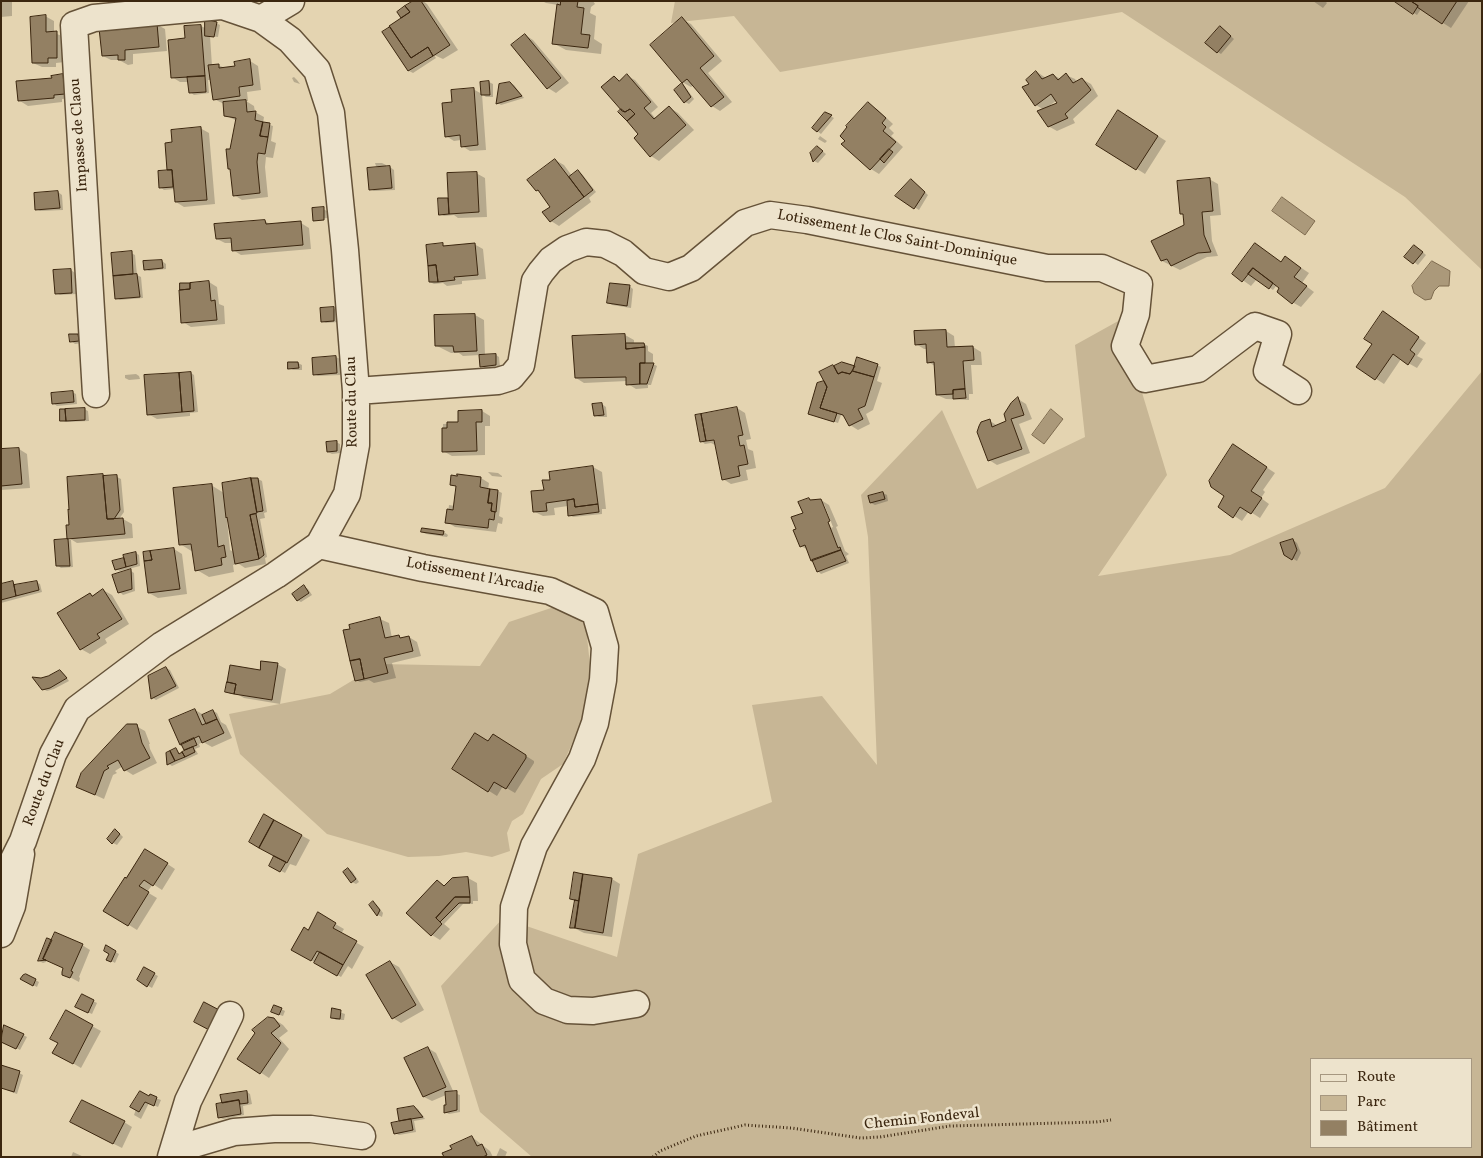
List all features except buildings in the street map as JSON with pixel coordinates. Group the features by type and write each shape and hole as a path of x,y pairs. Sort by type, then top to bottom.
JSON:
{"street":[{"path":"261,19 290,1"},
{"name":"Route du Clau","path":"1,934 12,906 23,841 53,754 77,709 162,644 276,575 319,545 347,494 356,445 356,391 345,250 331,113 317,70 290,40 261,19 214,4"},
{"name":"Impasse de Claou","path":"96,394 74,25 94,18 214,4"},
{"name":"Lotissement le Clos Saint-Dominique","path":"356,391 498,381 511,377 520,365 535,281 551,260 567,249 586,242 605,244 623,253 644,271 669,277 691,268 745,223 770,215 806,220 1048,268 1102,268 1139,284 1136,314 1125,346 1145,378 1198,369 1255,326 1278,334 1267,372 1298,391"},
{"name":"Lotissement l'Arcadie","path":"319,545 423,568 550,591 595,612 605,647 595,723 582,759 534,846 514,907 513,944 522,980 544,1001 568,1010 593,1011 636,1004"},
{"name":"Route du Clau","path":"3,875 23,841"},
{"path":"173,1157 188,1101 230,1015"},
{"path":"173,1157 187,1146 234,1132 311,1129 362,1136"}],"path":[{"name":"Chemin Fondeval","path":"653,1157 660,1151 696,1136 745,1125 791,1128 861,1138 880,1137 950,1126 1111,1120"}],"green space":[{"path":"675,1 1482,1 1482,270 1405,197 1122,12 780,72 734,16 671,23"},
{"path":"1120,320 1167,475 1098,576 1230,555 1385,488 1482,371 1482,1157 532,1157 480,1112 441,986 503,918 617,957 638,854 772,802 752,705 822,696 877,765 868,537 861,495 942,410 977,489 1085,437 1075,345"},
{"path":"563,604 586,626 593,696 563,764 541,779 523,814 512,821 507,833 510,851 492,857 466,852 439,856 408,857 327,834 240,754 229,714 330,694 380,664 480,666 509,622"}],"shaded area":[{"path":"1282,197 1315,221 1305,235 1272,211"},
{"path":"1432,261 1450,271 1449,286 1439,286 1434,291 1431,299 1425,300 1414,293 1412,286"},
{"path":"1051,409 1063,419 1044,444 1032,435"}]}
